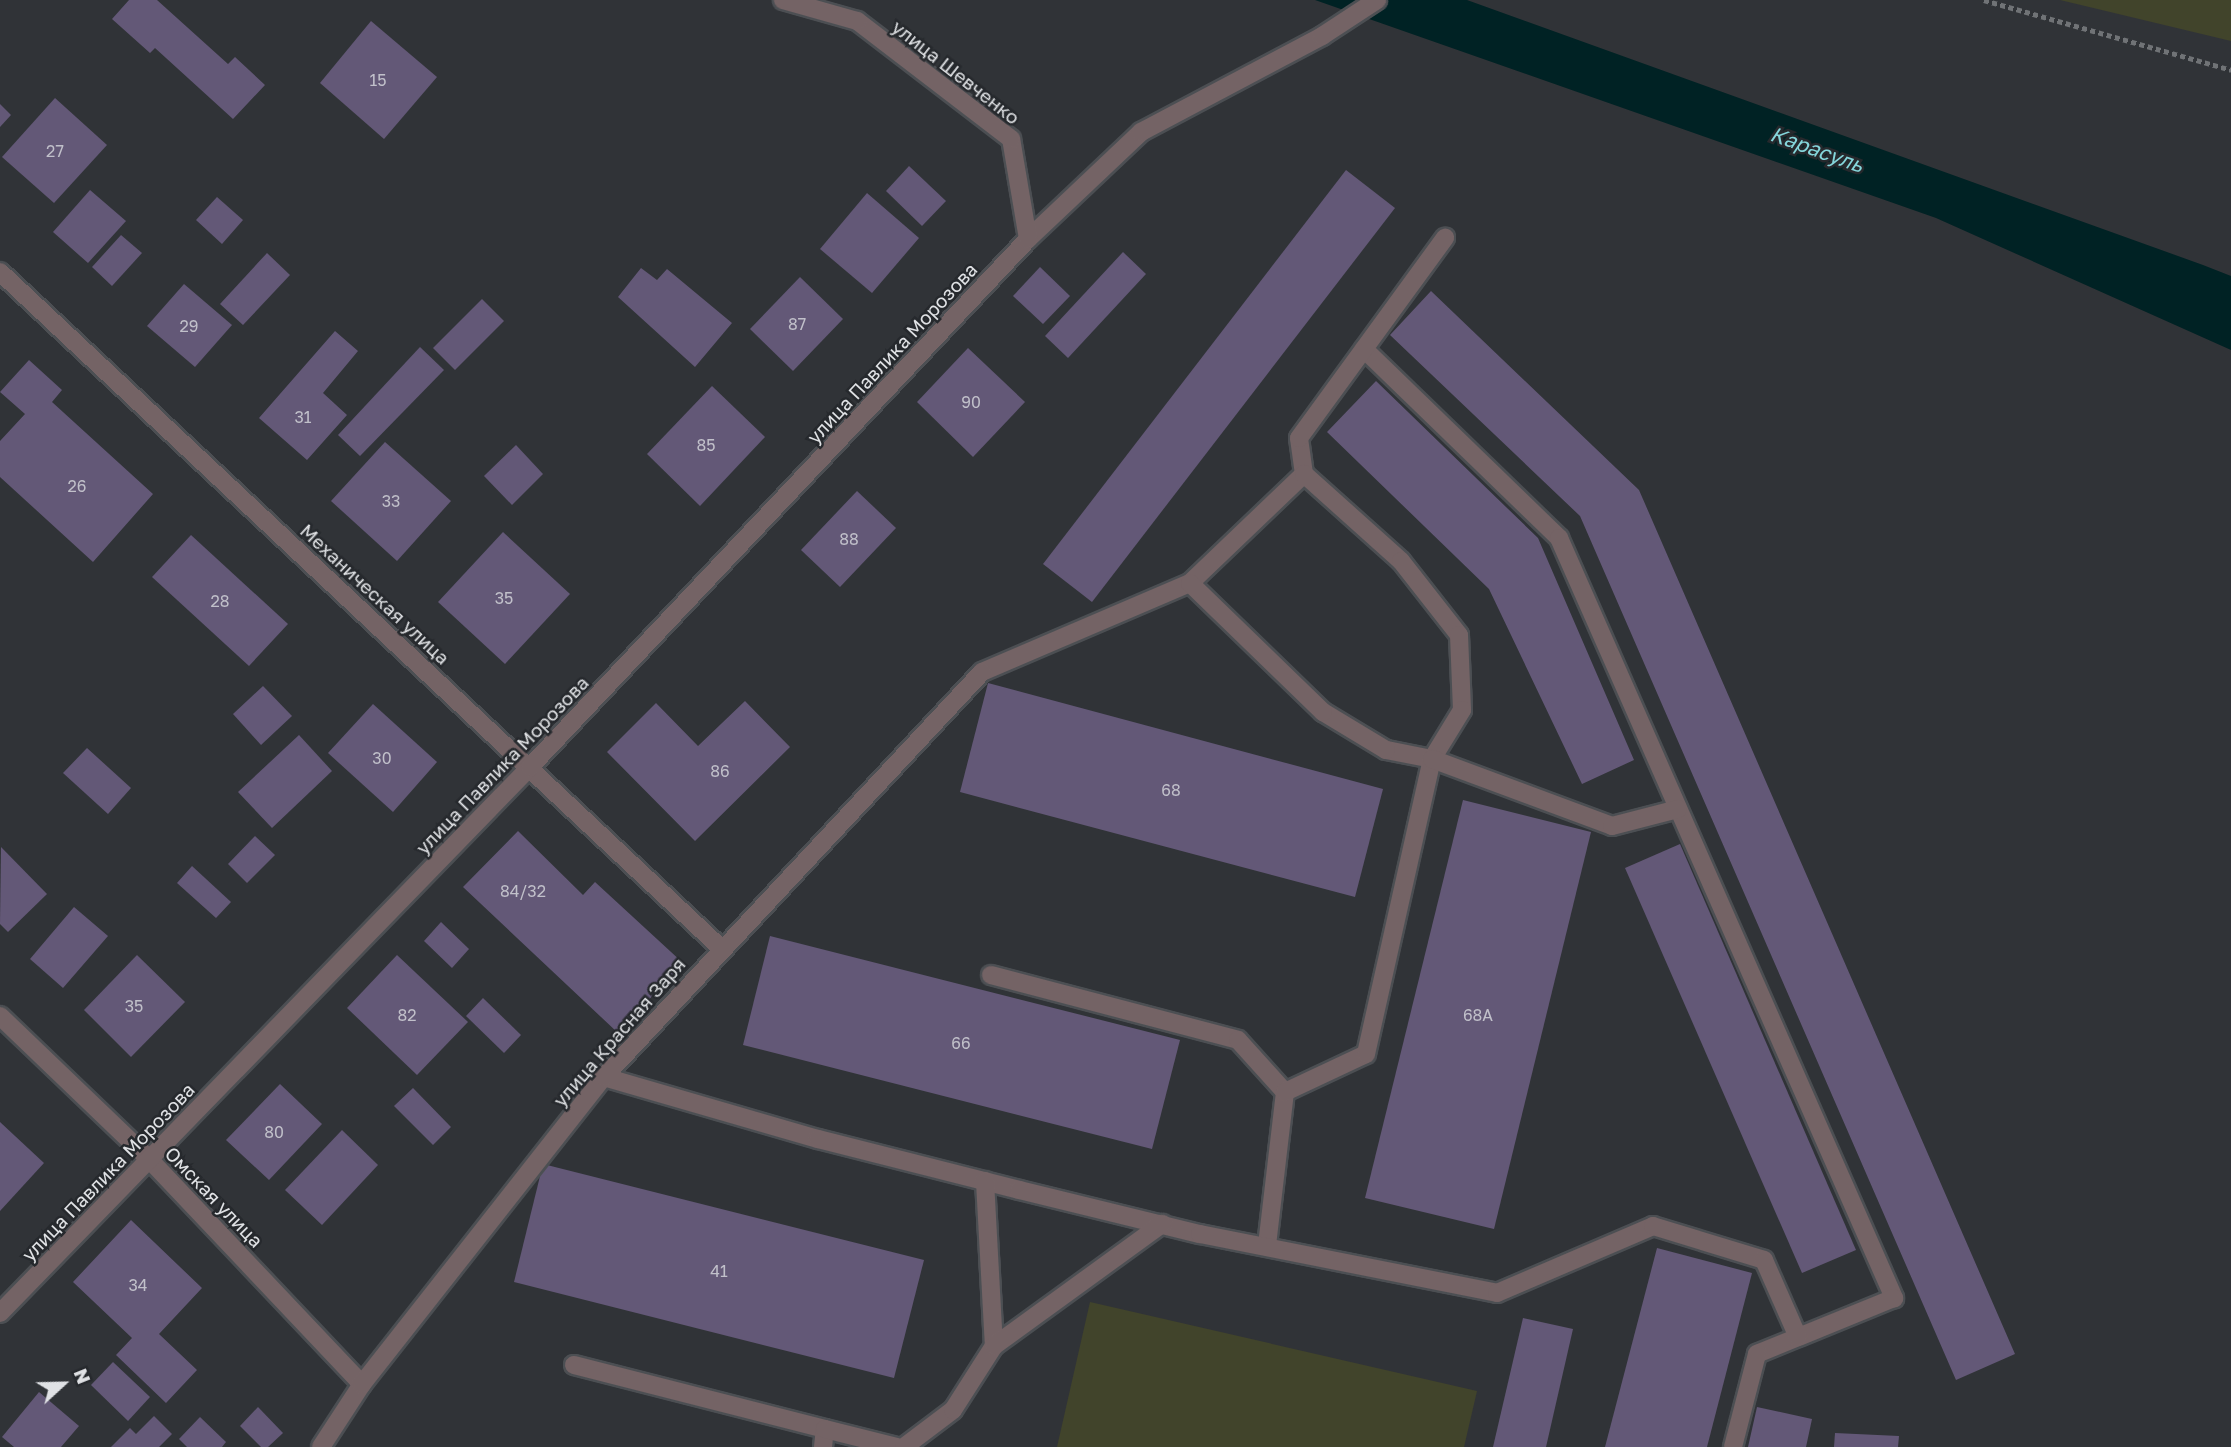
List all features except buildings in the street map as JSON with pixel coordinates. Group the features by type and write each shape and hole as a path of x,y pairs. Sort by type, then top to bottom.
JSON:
{"street":[{"name":"улица Шевченко","path":"783,0 857,21 1011,139 1028,239"},
{"name":"улица Павлика Морозова","path":"0,1313 530,767 1028,239 1142,132 1322,36 1377,0"},
{"path":"1285,1092 1366,1054 1432,759 1462,710 1459,635 1401,561 1304,474 1300,438 1445,237"},
{"name":"Механическая улица","path":"0,272 720,947"},
{"path":"1364,349 1559,538 1894,1298 1757,1354 1733,1447"},
{"path":"1304,474 1190,583 1323,712 1386,750 1432,759 1612,827 1678,809"},
{"name":"улица Красная Заря","path":"321,1447 362,1384 604,1077 720,947 982,672 1190,583"},
{"path":"991,975 1238,1040 1285,1092 1266,1245"},
{"name":"Омская улица","path":"0,1016 149,1160 362,1384"},
{"path":"604,1077 818,1139 1162,1224 1497,1293 1653,1226 1764,1260 1798,1337"},
{"path":"985,1181 994,1346"},
{"path":"904,1447 953,1410 994,1346 1162,1224"},
{"path":"574,1365 824,1438 897,1447"}],"path":[{"path":"1984,0 2231,70"}],"green space":[{"path":"2060,0 2231,0 2231,41"},
{"path":"1090,1302 1477,1391 1464,1447 1057,1447"}],"water":[{"name":"Карасуль","path":"1315,0 1467,0 2203,265 2231,276 2231,350 1936,218"}]}
